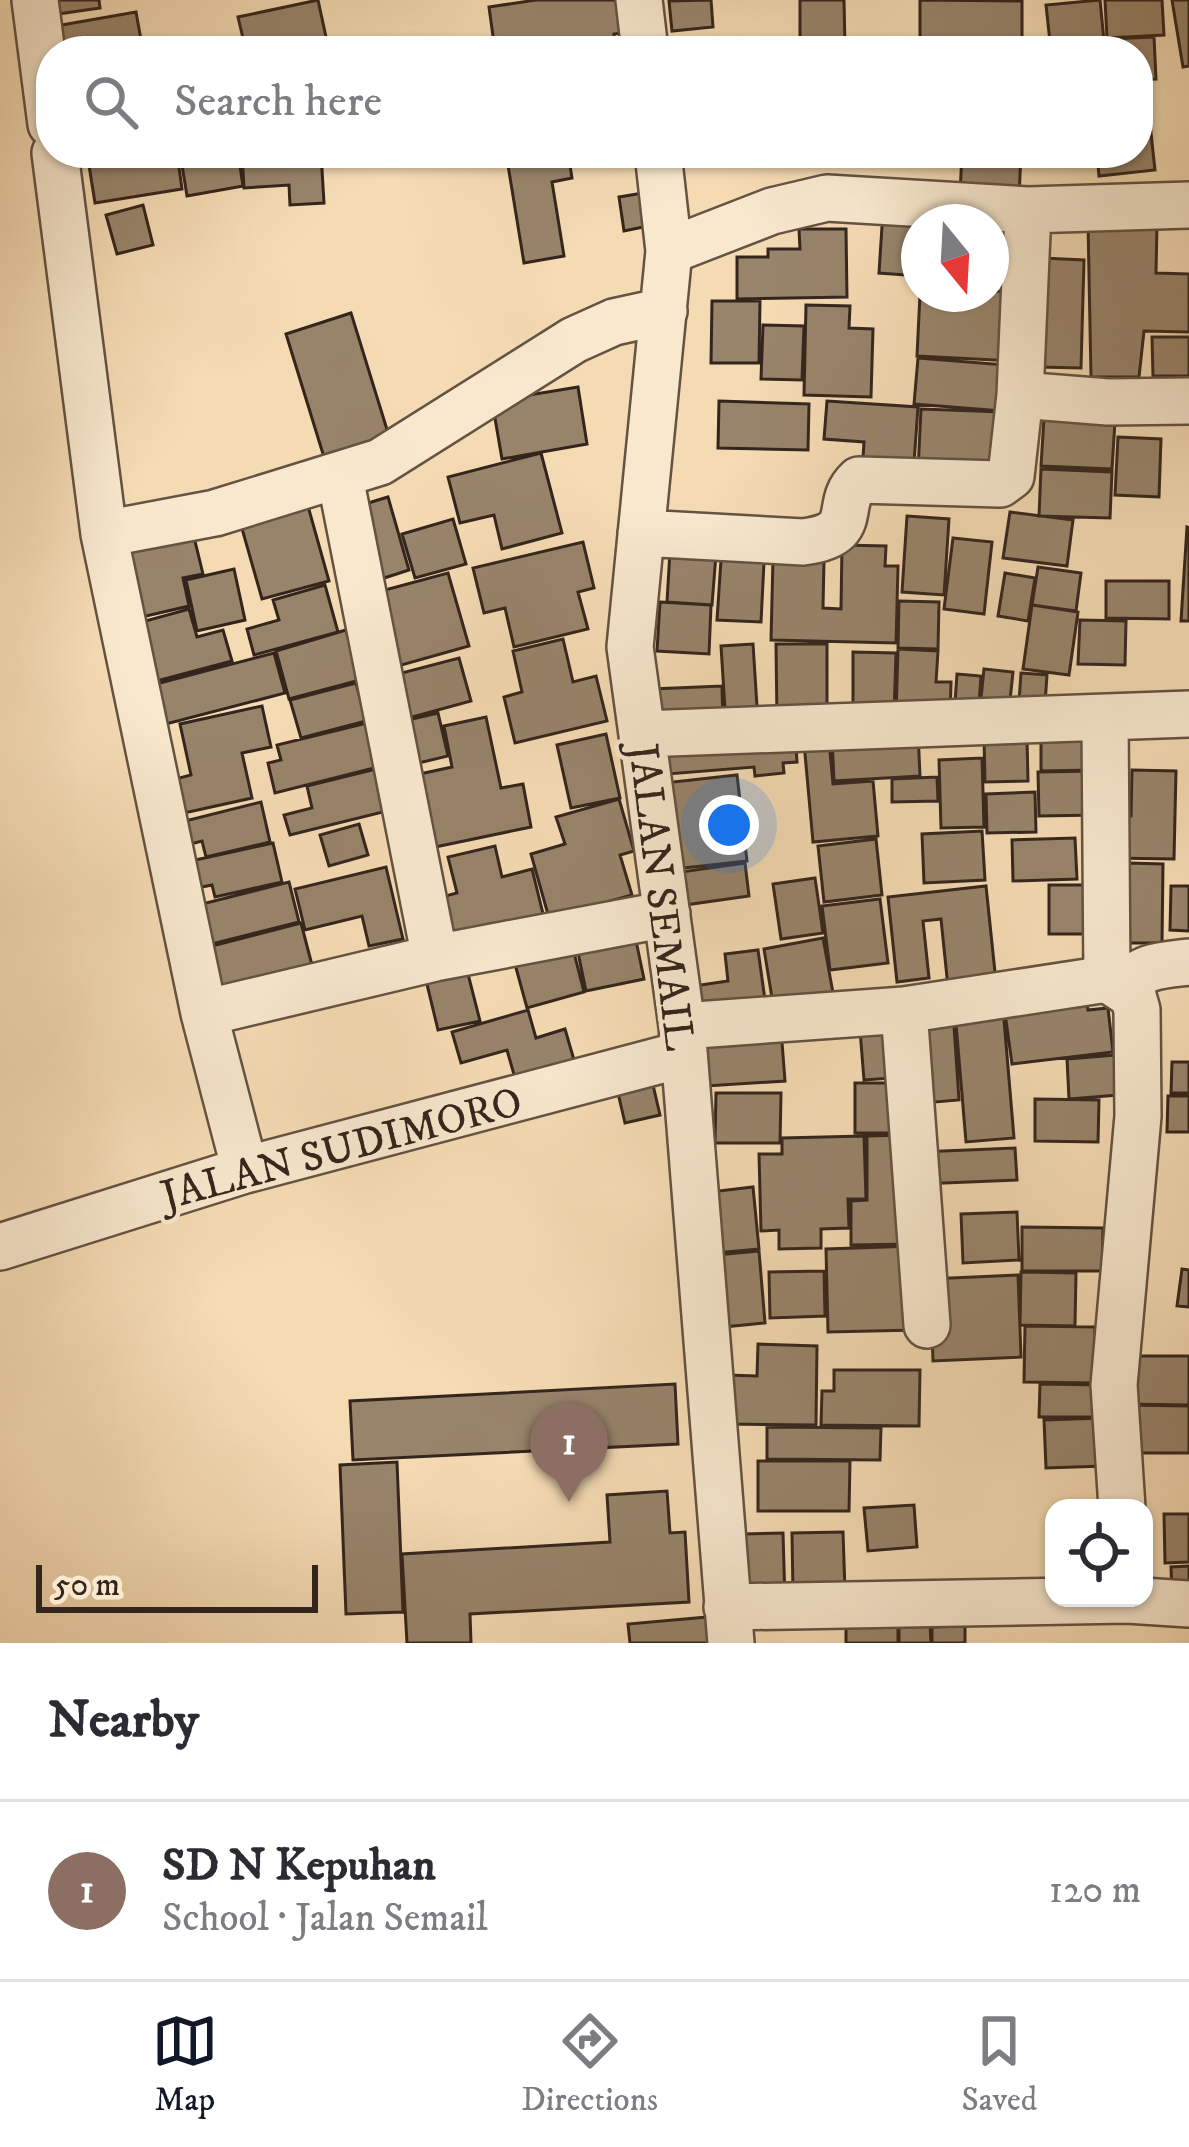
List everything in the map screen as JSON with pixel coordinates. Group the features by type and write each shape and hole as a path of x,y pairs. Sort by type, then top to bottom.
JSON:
{"street":[{"path":"35,0 40,36"},
{"path":"639,0 643,36"},
{"path":"57,168 104,533 204,1013 245,1170"},
{"name":"JALAN SEMAIL","path":"660,168 669,250 630,647 683,1040 729,1625"},
{"path":"669,250 772,211 826,198 1028,210 1189,205"},
{"path":"641,533 817,540 847,518 849,492 859,480 1000,484 1011,476 1020,395 1028,210"},
{"path":"104,533 215,512 340,477 402,452 574,340 614,322 664,311"},
{"path":"1020,395 1108,402 1189,401"},
{"path":"340,477 435,958"},
{"path":"642,734 1189,714"},
{"path":"1105,720 1116,983 1133,996 1137,1010 1138,1116 1114,1384 1120,1499"},
{"path":"204,1013 435,958 668,914"},
{"name":"JALAN SUDIMORO","path":"0,1247 683,1040 1116,983 1146,968 1189,962"},
{"path":"904,1010 927,1325"},
{"path":"1153,1601 1189,1604"},
{"path":"729,1625 1045,1604"}],"building":[{"path":"49,0 99,0 100,8 51,15"},
{"path":"318,0 326,36 242,36 238,17"},
{"path":"536,0 626,0 630,32 493,36 489,7"},
{"path":"711,0 713,27 672,31 669,1"},
{"path":"800,0 844,0 845,36 800,36"},
{"path":"920,0 1022,1 1022,36 920,36"},
{"path":"1100,0 1104,36 1049,36 1046,5"},
{"path":"1105,0 1162,0 1164,35 1107,36"},
{"path":"1172,0 1189,0 1189,66 1183,67"},
{"path":"136,12 140,36 58,36 56,26"},
{"path":"1153,152 1155,170 1099,176 1098,168 1153,168"},
{"path":"89,168 179,168 182,189 95,203"},
{"path":"182,168 240,168 243,186 187,196"},
{"path":"243,168 322,168 324,203 290,205 289,185 244,188"},
{"path":"508,168 570,168 572,178 552,182 564,256 524,263"},
{"path":"961,168 1020,168 1019,197 960,194"},
{"path":"643,193 648,226 624,231 619,197"},
{"path":"143,205 153,245 117,254 106,215"},
{"path":"883,211 901,216 901,275 879,273"},
{"path":"1024,219 1019,281 1009,280 1009,220"},
{"path":"1088,223 1157,224 1156,273 1189,274 1189,332 1144,331 1139,377 1091,377"},
{"path":"799,229 846,229 847,297 737,299 737,257 768,257 768,249 800,249"},
{"path":"1042,258 1084,260 1081,368 1039,367"},
{"path":"1009,292 1016,292 1013,361 917,356 919,312 1009,312"},
{"path":"712,301 760,301 759,363 711,363"},
{"path":"806,305 850,306 849,328 873,329 871,397 804,395"},
{"path":"351,313 393,449 328,470 286,334"},
{"path":"763,325 804,326 802,380 761,379"},
{"path":"1152,337 1189,337 1189,376 1153,376"},
{"path":"918,358 1019,366 1015,412 914,404"},
{"path":"578,387 587,444 502,459 492,401"},
{"path":"719,401 809,404 808,450 718,448"},
{"path":"827,401 918,407 913,477 862,473 864,442 824,439"},
{"path":"921,409 1002,412 999,475 918,471"},
{"path":"1044,418 1115,421 1112,469 1041,466"},
{"path":"1118,437 1161,439 1159,497 1115,495"},
{"path":"541,453 562,533 502,549 494,515 460,523 448,477"},
{"path":"1041,469 1112,472 1110,518 1039,516"},
{"path":"388,497 409,570 378,580 355,507"},
{"path":"306,499 329,581 262,599 239,518"},
{"path":"1010,512 1073,520 1067,566 1003,558"},
{"path":"907,516 949,519 944,595 902,592"},
{"path":"453,519 466,564 415,578 402,534"},
{"path":"1187,527 1189,621 1181,621"},
{"path":"192,529 203,574 183,578 189,606 142,617 124,545"},
{"path":"953,538 992,542 984,614 944,609"},
{"path":"583,542 594,588 578,592 588,629 514,647 505,608 484,613 473,568"},
{"path":"842,545 886,546 885,566 898,566 896,643 771,640 773,559 824,560 823,608 841,609"},
{"path":"670,551 716,554 712,605 667,602"},
{"path":"721,560 764,562 761,622 717,620"},
{"path":"1038,567 1081,573 1076,611 1032,605"},
{"path":"234,569 245,620 197,631 186,580"},
{"path":"448,573 469,646 391,668 370,594"},
{"path":"1005,573 1035,578 1028,621 998,616"},
{"path":"1106,581 1169,581 1169,619 1106,618"},
{"path":"325,585 338,632 254,655 247,629 279,620 273,600"},
{"path":"899,601 939,602 938,649 898,648"},
{"path":"660,602 711,605 709,654 657,651"},
{"path":"1032,605 1078,612 1069,675 1023,669"},
{"path":"189,609 197,637 223,630 232,661 153,682 138,623"},
{"path":"1080,620 1126,621 1125,665 1078,664"},
{"path":"346,630 360,680 289,699 276,651"},
{"path":"563,639 573,682 596,676 607,721 515,743 504,697 522,692 513,651"},
{"path":"753,644 758,722 726,725 721,646"},
{"path":"776,644 827,644 827,720 777,720"},
{"path":"898,649 938,651 936,682 951,682 950,717 896,715"},
{"path":"853,652 896,653 894,716 853,715"},
{"path":"274,653 285,693 166,724 156,684"},
{"path":"459,658 471,701 405,719 394,675"},
{"path":"984,669 1013,672 1008,719 979,717"},
{"path":"1021,673 1047,675 1044,718 1018,716"},
{"path":"957,674 981,676 978,718 954,717"},
{"path":"356,683 366,721 301,738 290,700"},
{"path":"722,686 723,725 654,729 652,689"},
{"path":"262,706 271,747 242,753 252,798 175,815 168,781 191,775 180,724"},
{"path":"438,713 448,756 406,766 395,723"},
{"path":"486,717 501,788 523,784 531,827 421,850 406,777 452,767 444,726"},
{"path":"367,723 378,767 275,793 268,763 281,760 277,745"},
{"path":"795,731 797,762 783,763 784,773 755,776 754,767 668,774 665,741"},
{"path":"918,732 920,776 834,781 832,737"},
{"path":"606,734 620,798 571,808 557,745"},
{"path":"1094,737 1094,770 1041,771 1041,738"},
{"path":"984,738 1027,738 1028,781 985,782"},
{"path":"829,741 833,784 873,781 878,836 813,842 804,743"},
{"path":"982,758 984,827 941,828 939,760"},
{"path":"380,768 391,810 290,835 284,815 312,808 307,786"},
{"path":"1132,770 1176,771 1174,859 1112,858 1113,816 1131,816"},
{"path":"1097,771 1097,815 1039,816 1038,772"},
{"path":"737,775 747,861 674,869 664,783"},
{"path":"937,777 938,801 892,802 892,779"},
{"path":"1035,792 1036,832 987,833 986,794"},
{"path":"619,799 634,851 620,855 632,895 549,918 531,854 565,844 556,817"},
{"path":"261,802 270,842 206,857 202,841 187,845 181,822"},
{"path":"359,824 368,855 329,866 320,835"},
{"path":"982,831 985,880 924,883 922,834"},
{"path":"1075,838 1077,879 1013,881 1012,840"},
{"path":"876,839 882,895 824,902 818,846"},
{"path":"273,843 282,882 215,897 212,885 197,888 191,861"},
{"path":"495,846 502,877 532,869 545,922 446,946 434,899 457,893 448,857"},
{"path":"745,863 749,896 685,905 681,872"},
{"path":"1128,863 1163,864 1162,943 1128,943"},
{"path":"386,867 403,939 369,946 362,916 305,930 295,889"},
{"path":"815,878 823,933 781,939 773,884"},
{"path":"289,882 299,922 212,944 202,904"},
{"path":"1049,885 1086,885 1087,934 1049,934"},
{"path":"986,886 996,982 948,987 941,919 923,921 929,978 897,982 888,897"},
{"path":"1171,886 1189,886 1189,931 1170,930"},
{"path":"880,899 888,963 830,970 822,906"},
{"path":"301,923 312,965 218,989 208,947"},
{"path":"634,931 644,979 586,991 576,943"},
{"path":"823,938 833,993 773,1004 764,949"},
{"path":"571,941 584,992 527,1008 513,957"},
{"path":"758,950 766,1007 699,1015 694,986 728,981 725,954"},
{"path":"466,966 480,1021 438,1030 425,976"},
{"path":"1086,996 1088,1010 1108,1008 1113,1052 1012,1064 1004,1006"},
{"path":"1003,1008 1014,1138 966,1142 955,1012"},
{"path":"528,1010 536,1038 565,1029 574,1060 515,1078 507,1050 461,1063 452,1032"},
{"path":"953,1012 959,1100 912,1104 906,1016"},
{"path":"903,1027 906,1077 864,1080 860,1030"},
{"path":"781,1029 785,1081 707,1086 703,1034"},
{"path":"1128,1054 1131,1094 1069,1099 1067,1059"},
{"path":"1172,1062 1189,1062 1189,1093 1171,1093"},
{"path":"855,1083 902,1083 902,1133 855,1133"},
{"path":"653,1085 660,1115 625,1123 618,1093"},
{"path":"716,1093 781,1093 780,1143 715,1143"},
{"path":"1168,1096 1189,1096 1189,1132 1167,1132"},
{"path":"1035,1099 1099,1100 1098,1142 1035,1141"},
{"path":"908,1135 909,1244 851,1245 851,1201 867,1200 867,1136"},
{"path":"864,1136 866,1199 848,1199 849,1228 821,1229 821,1248 779,1249 779,1230 761,1231 759,1154 782,1154 782,1138"},
{"path":"1015,1148 1017,1180 921,1184 920,1152"},
{"path":"753,1187 759,1249 715,1253 710,1192"},
{"path":"1017,1212 1019,1260 963,1263 961,1214"},
{"path":"1022,1227 1103,1228 1102,1271 1022,1271"},
{"path":"915,1246 917,1330 828,1332 826,1249"},
{"path":"759,1251 765,1323 723,1327 716,1255"},
{"path":"1182,1269 1189,1270 1189,1307 1177,1306"},
{"path":"824,1271 825,1316 770,1318 769,1272"},
{"path":"1021,1272 1076,1273 1075,1326 1020,1325"},
{"path":"1018,1275 1021,1357 933,1361 930,1279"},
{"path":"1025,1326 1095,1327 1095,1383 1024,1382"},
{"path":"758,1344 817,1346 816,1425 726,1424 727,1375 757,1376"},
{"path":"1121,1356 1189,1356 1189,1405 1120,1404"},
{"path":"834,1370 920,1370 919,1426 821,1425 822,1391 834,1391"},
{"path":"675,1384 678,1444 353,1460 350,1401"},
{"path":"1040,1384 1103,1385 1101,1417 1039,1417"},
{"path":"1124,1405 1189,1406 1189,1453 1124,1453"},
{"path":"1103,1418 1104,1466 1046,1468 1044,1420"},
{"path":"767,1427 881,1428 880,1460 767,1459"},
{"path":"758,1461 850,1461 849,1511 758,1511"},
{"path":"397,1462 403,1612 346,1614 340,1465"},
{"path":"667,1491 670,1533 685,1532 689,1602 470,1614 471,1643 407,1643 402,1554 610,1542 607,1495"},
{"path":"914,1505 917,1547 868,1551 864,1508"},
{"path":"1164,1514 1189,1514 1189,1562 1165,1563"},
{"path":"843,1532 845,1591 793,1593 792,1533"},
{"path":"783,1533 785,1601 745,1602 744,1534"},
{"path":"1189,1566 1189,1592 1172,1593 1171,1567"},
{"path":"708,1617 710,1643 630,1643 628,1624"},
{"path":"898,1620 898,1643 846,1643 846,1621"},
{"path":"930,1625 931,1643 899,1643 899,1626"},
{"path":"965,1626 965,1643 932,1643 932,1627"}],"place":[{"name":"SD N Kepuhan","path":"569,1502"}]}
